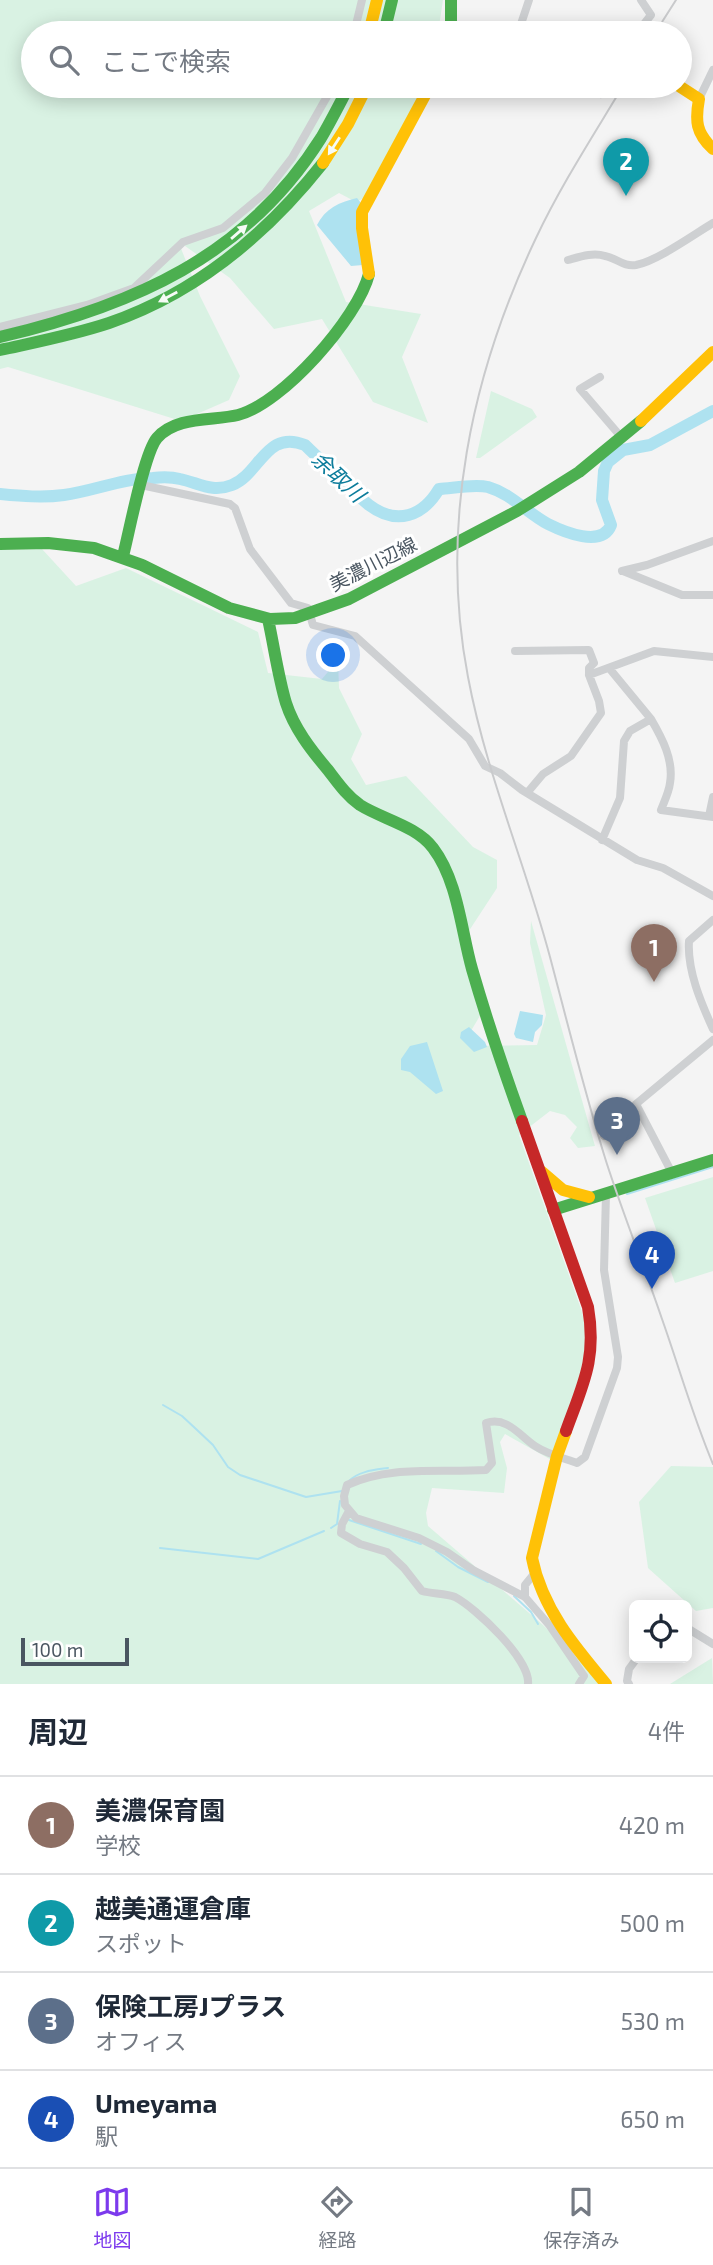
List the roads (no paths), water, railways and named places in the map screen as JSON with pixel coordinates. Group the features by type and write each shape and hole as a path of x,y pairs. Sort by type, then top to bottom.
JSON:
{"main road":[{"path":"372,21 377,0"},
{"path":"387,21 392,0"},
{"path":"451,0 451,21"},
{"path":"692,94 699,99 694,122 696,131 713,149"},
{"path":"0,337 46,327 117,305 166,282 211,254 257,216 290,180 315,148 342,98"},
{"path":"0,349 85,331 123,318 175,294 221,265 269,226 309,181 345,128 361,98"},
{"path":"123,556 150,448 157,438 179,424 249,411 309,366 332,342 369,276 370,264 360,221 362,212 424,98"},
{"name":"美濃川辺線","path":"0,544 50,541 83,544 123,556 233,611 268,619 309,614 331,607 536,499 578,472 622,438 711,357"},
{"path":"268,619 286,703 296,726 312,751 351,799 419,835 432,846 441,861 449,879 497,1050 588,1307 592,1331 589,1368 557,1456 532,1558 541,1594 606,1684"},
{"path":"553,1210 713,1160"},
{"path":"538,1167 551,1182 566,1193 600,1196"}],"street":[{"path":"357,21 362,0"},
{"path":"522,21 529,0"},
{"path":"641,0 651,16 647,21"},
{"path":"699,99 713,70"},
{"path":"0,327 87,305 134,288 183,242 223,228 265,192 292,158 326,98"},
{"path":"568,260 596,255 607,256 625,265 636,265 651,260 713,223"},
{"path":"600,377 580,389 622,438"},
{"path":"142,481 230,504 235,508 250,549 291,603 308,608 313,625 355,636 469,739 485,766 500,773 602,840 638,860 678,875 713,896"},
{"path":"713,541 647,565 622,571 682,595 713,595"},
{"path":"515,650 589,650 594,663 589,668 589,675 596,690 601,713 570,756 543,774 527,793"},
{"path":"589,675 654,652 713,657"},
{"path":"609,667 651,719 665,745 670,763 670,784 661,810 711,817 713,797"},
{"path":"602,840 620,797 624,741 630,731 651,719"},
{"path":"713,920 689,941 688,951 700,999 713,1029"},
{"path":"604,1136 636,1104 713,1040"},
{"path":"636,1104 672,1173"},
{"path":"579,1684 584,1676 550,1626 525,1597 419,1538 356,1518 345,1505 344,1496 347,1485 363,1478 408,1470 486,1470 492,1463 486,1423 491,1422 508,1425 536,1447 557,1456 577,1463 585,1457 617,1368 618,1357 604,1270 600,1196"},
{"path":"349,1511 342,1524 341,1533 360,1544 387,1552 422,1591 453,1596 483,1618 523,1663 528,1672 528,1684"},
{"path":"525,1597 525,1585 534,1574"},
{"path":"692,1631 713,1644"},
{"path":"629,1684 629,1669 633,1663"}],"water":[{"path":"357,198 361,203 363,265 351,266 317,225 333,207"},
{"path":"520,1011 543,1015 542,1025 535,1032 533,1042 516,1038 514,1034"},
{"path":"469,1027 487,1047 474,1052 460,1038 461,1032"},
{"path":"427,1042 443,1091 436,1094 410,1072 401,1070 401,1059 410,1046"}],"waterway":[{"name":"余取川","path":"0,494 56,496 131,480 160,477 177,478 212,488 225,487 242,479 272,448 281,443 292,442 305,445 366,503 390,515 408,515 417,511 425,506 439,489 482,486 505,494 540,520 555,527 582,536 600,536 611,525 602,500 604,471 608,462 623,450 650,445 713,411"},
{"path":"627,1194 713,1167"},
{"path":"163,1405 182,1416 213,1445 228,1467 240,1475 306,1497 342,1491"},
{"path":"349,1481 362,1473 388,1468"},
{"path":"331,1528 337,1524 340,1501"},
{"path":"349,1520 421,1544"},
{"path":"160,1548 258,1559 324,1531"},
{"path":"436,1551 458,1567 488,1582"},
{"path":"514,1596 531,1612 538,1624"}],"railway":[{"path":"663,21 676,0"},
{"path":"616,98 536,238 494,343 478,397 460,508 457,564 460,620 468,677 485,748 540,922 598,1136 713,1464"}],"place":[{"name":"越美通運倉庫","path":"626,196"},
{"name":"美濃保育園","path":"654,982"},
{"name":"保険工房Jプラス","path":"617,1155"},
{"name":"Umeyama","path":"652,1289"}]}
